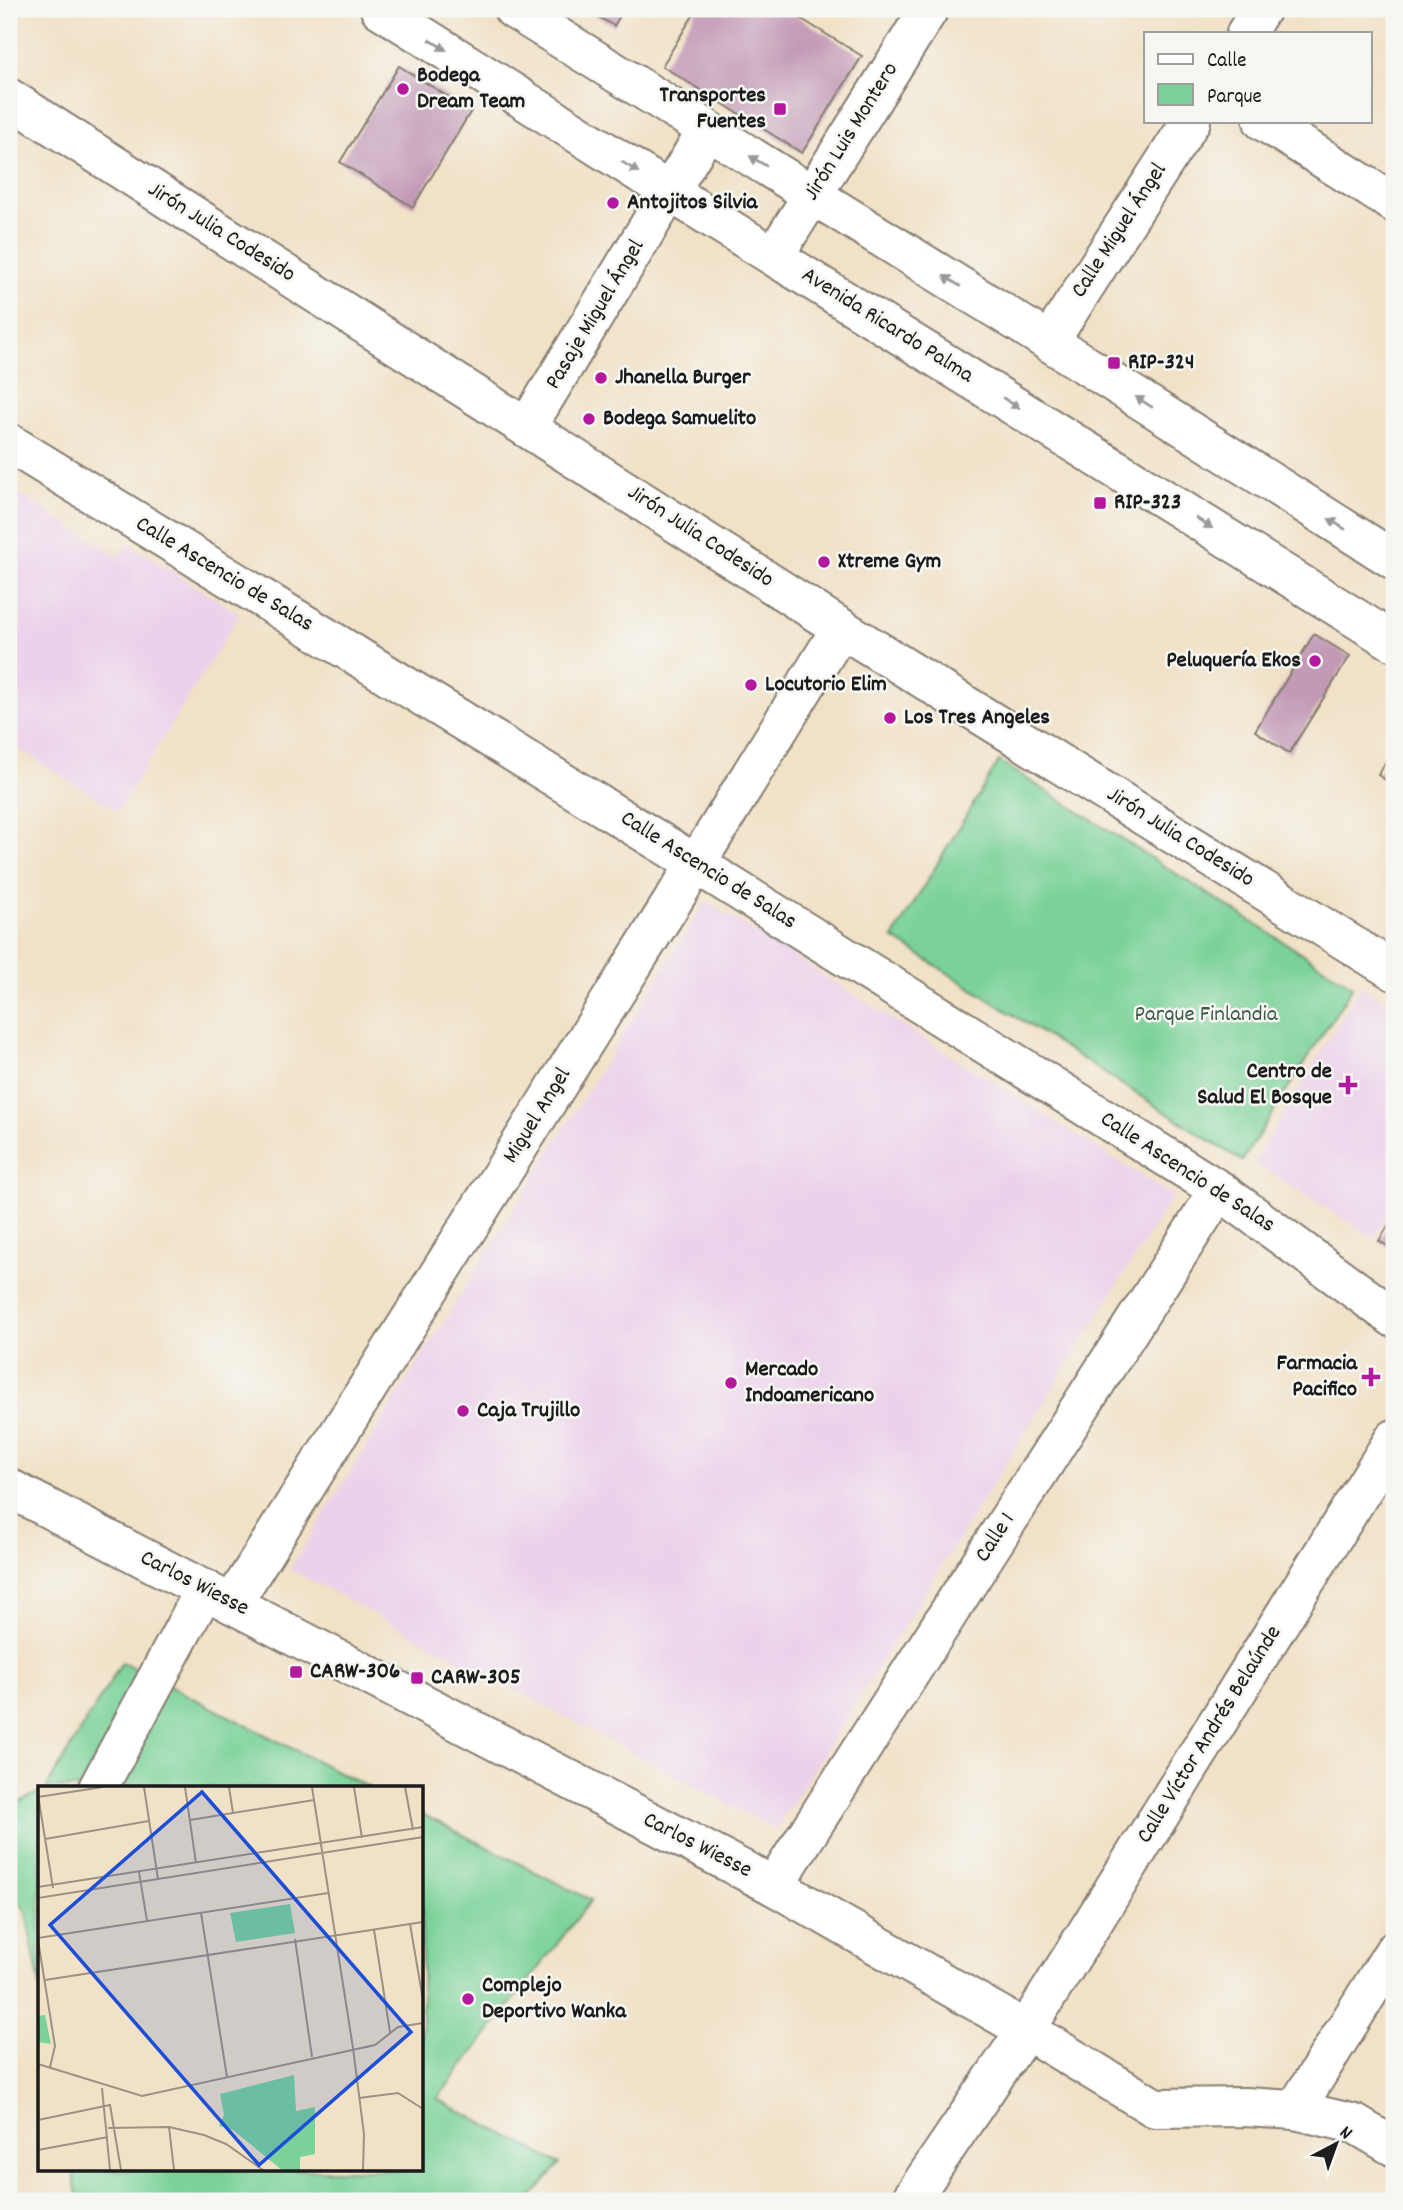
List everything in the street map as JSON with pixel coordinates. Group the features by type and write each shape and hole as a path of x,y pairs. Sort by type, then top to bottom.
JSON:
{"street":[{"name":"Avenida Ricardo Palma","path":"380,9 1394,642"},
{"path":"513,9 1394,560"},
{"name":"Jirón Luis Montero","path":"774,256 929,9"},
{"path":"1247,32 1261,9"},
{"name":"Jirón Julia Codesido","path":"9,98 841,628 1394,971"},
{"name":"Calle Miguel Ángel","path":"1049,342 1190,122"},
{"path":"1265,122 1394,203"},
{"name":"Pasaje Miguel Ángel","path":"527,427 707,130"},
{"name":"Calle Ascencio de Salas","path":"9,443 696,863 1219,1190 1394,1318"},
{"name":"Miguel Angel","path":"99,1786 696,863 841,628"},
{"name":"Calle 1","path":"774,1886 1219,1190"},
{"name":"Calle Víctor Andrés Belaúnde","path":"910,2201 1026,2030 1394,1439"},
{"name":"Carlos Wiesse","path":"9,1488 774,1886 1026,2030 1155,2108 1245,2107 1296,2110 1355,2124 1394,2147"},
{"path":"1296,2110 1394,1951"}],"shaded area":[{"path":"9,488 119,557 128,544 240,614 118,811 9,743"},
{"name":"Mercado Indoamericano","path":"706,901 1173,1196 776,1830 290,1569"},
{"name":"Centro de Salud El Bosque","path":"1361,986 1394,1007 1394,1205 1374,1238 1254,1163"}],"green space":[{"name":"Parque Finlandia","path":"999,761 1353,986 1242,1161 893,938"},
{"path":"122,1662 366,1786 47,1786"},
{"path":"38,1793 38,1976 26,1912 9,1884 9,1807"},
{"name":"Complejo Deportivo Wanka","path":"424,1815 591,1900 437,2099 560,2164 528,2201 78,2201 73,2172 424,2172"}],"building":[{"path":"585,9 624,9 614,26"},
{"name":"Transportes Fuentes","path":"697,9 785,9 862,56 802,153 662,66"},
{"path":"399,66 471,111 413,207 340,162"},
{"path":"1314,634 1350,656 1289,753 1255,731"},
{"path":"1394,748 1394,785 1378,775"},
{"path":"1394,1216 1394,1250 1379,1241"}],"place":[{"name":"Bodega Dream Team","path":"403,89"},
{"name":"Transportes Fuentes","path":"780,109"},
{"name":"Antojitos Silvia","path":"613,203"},
{"name":"RIP-324","path":"1114,363"},
{"name":"Jhanella Burger","path":"601,378"},
{"name":"Bodega Samuelito","path":"589,419"},
{"name":"RIP-323","path":"1100,503"},
{"name":"Xtreme Gym","path":"824,562"},
{"name":"Peluquería Ekos","path":"1315,661"},
{"name":"Locutorio Elim","path":"751,685"},
{"name":"Los Tres Angeles","path":"890,718"},
{"name":"Centro de Salud El Bosque","path":"1348,1085"},
{"name":"Farmacia Pacifico","path":"1371,1377"},
{"name":"Mercado Indoamericano","path":"731,1383"},
{"name":"Caja Trujillo","path":"463,1411"},
{"name":"CARW-306","path":"296,1672"},
{"name":"CARW-305","path":"417,1678"},
{"name":"Complejo Deportivo Wanka","path":"468,1999"}]}
